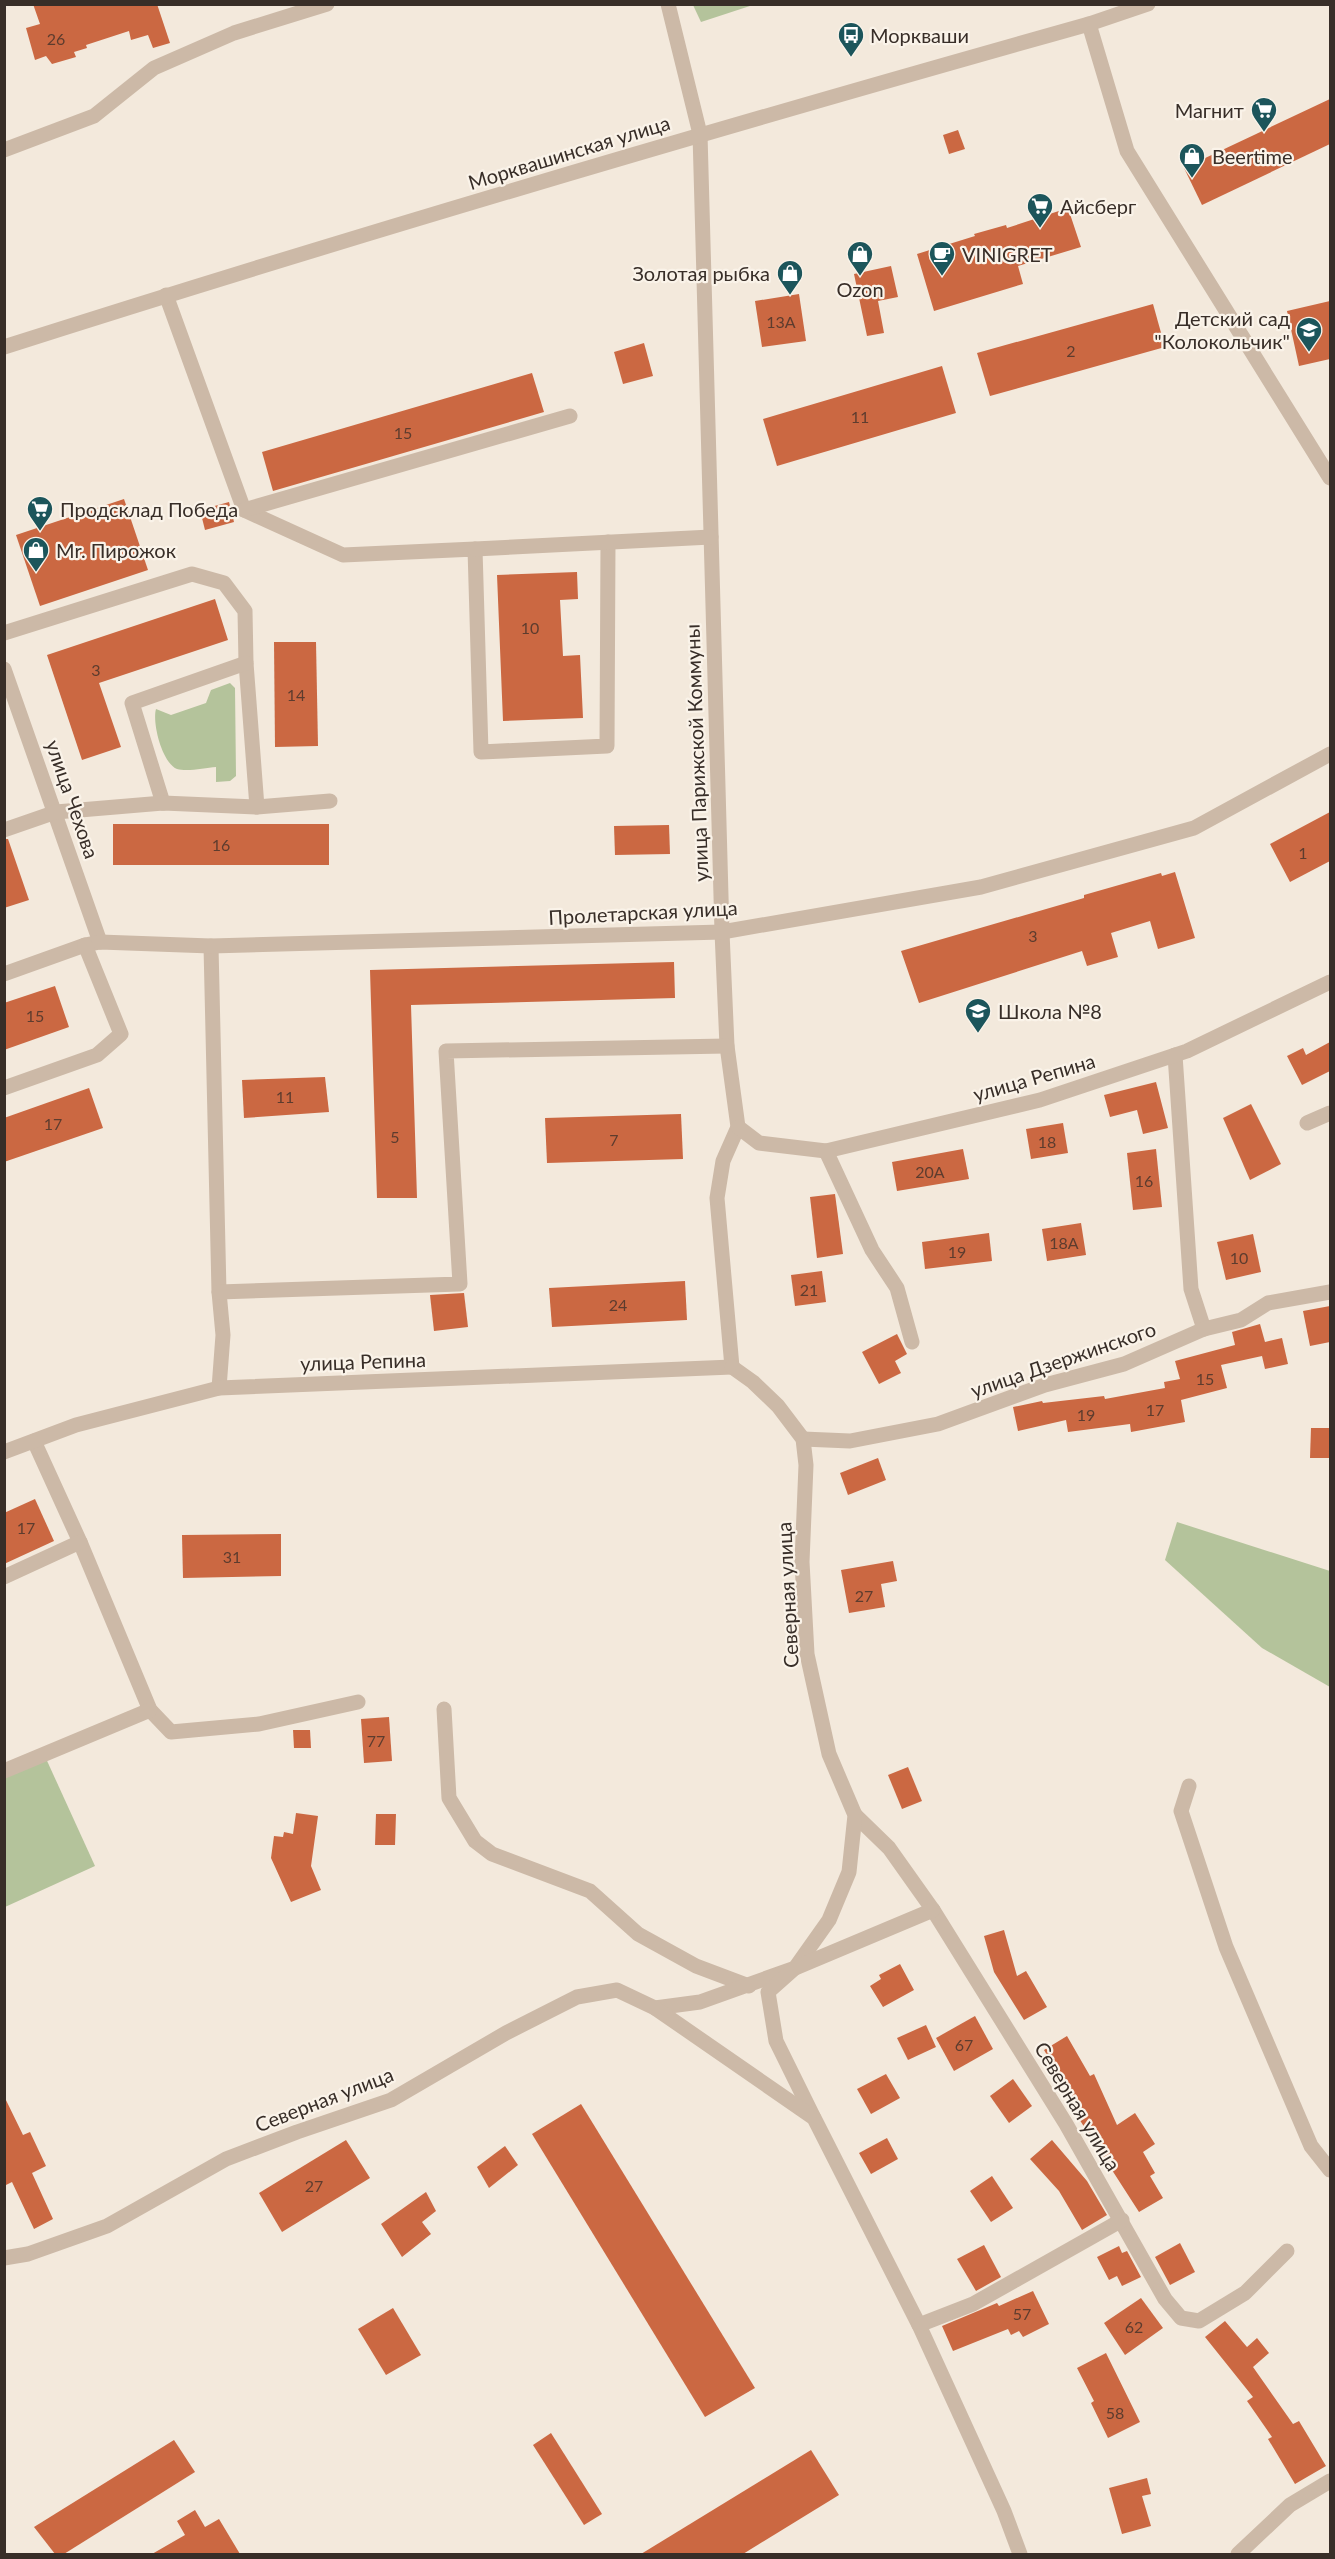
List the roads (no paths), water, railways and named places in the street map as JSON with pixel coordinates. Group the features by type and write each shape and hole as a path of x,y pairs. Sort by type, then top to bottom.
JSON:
{"street":[{"path":"4,150 94,116 154,69 234,33 327,4"},
{"name":"улица Парижской Коммуны","path":"668,4 700,134 722,932 728,1046 738,1127"},
{"name":"Морквашинская улица","path":"4,347 166,295 700,134 1089,24 1148,4"},
{"path":"1089,24 1127,151 1330,478"},
{"path":"166,295 244,510 342,555 711,537"},
{"path":"244,510 570,416"},
{"path":"475,549 481,752 607,746 608,542"},
{"path":"4,633 192,574 224,583 245,611 246,663 257,807"},
{"path":"163,803 132,703 246,663"},
{"name":"улица Чехова","path":"4,669 56,812 92,944 121,1034 97,1055 4,1088"},
{"name":"Пролетарская улица","path":"4,974 92,944 211,946 722,932 981,887 1194,828 1330,754"},
{"path":"4,830 56,812 163,803 257,807 330,801"},
{"path":"211,946 219,1292 223,1335 219,1388"},
{"name":"улица Репина","path":"738,1127 759,1143 826,1151 1040,1100 1175,1055 1330,982"},
{"path":"219,1292 460,1284 446,1051 728,1046"},
{"path":"1175,1055 1191,1289 1204,1329"},
{"path":"1307,1123 1330,1113"},
{"path":"738,1127 723,1161 717,1198 732,1367 753,1382 778,1406 802,1439"},
{"path":"826,1151 872,1250 897,1288 912,1342"},
{"name":"улица Дзержинского","path":"802,1439 850,1441 938,1424 1045,1385 1124,1364 1204,1329 1241,1320 1268,1303 1330,1292"},
{"name":"улица Репина","path":"4,1452 76,1425 219,1388 732,1367"},
{"name":"Северная улица","path":"802,1439 806,1465 802,1562 807,1654 829,1754 855,1815 889,1848 933,1910 1066,2124 1165,2299 1181,2318 1199,2321 1245,2293 1287,2251"},
{"path":"33,1440 80,1542 150,1710 171,1732 259,1724 358,1702"},
{"path":"4,1577 80,1542"},
{"path":"444,1708 448,1798 475,1841 492,1854 590,1891 638,1934 696,1966 748,1986"},
{"path":"4,1771 150,1710"},
{"path":"1189,1785 1181,1811 1226,1947 1311,2146 1330,2170"},
{"name":"Северная улица","path":"795,1968 830,1920 849,1872 855,1815"},
{"path":"655,2008 700,2002 748,1986 933,1910"},
{"path":"795,1968 768,1992 771,2016 776,2041 814,2118"},
{"name":"Северная улица","path":"4,2258 28,2254 107,2226 226,2159 391,2100 506,2032 577,1997 617,1990 655,2008 814,2118 919,2325 1004,2511 1020,2554"},
{"path":"919,2325 973,2304 1122,2220"},
{"path":"1238,2554 1290,2505 1330,2481"}],"place":[{"name":"Моркваши","path":"851,58"},
{"name":"Магнит","path":"1264,133"},
{"name":"Beertime","path":"1192,179"},
{"name":"Айсберг","path":"1040,229"},
{"name":"Ozon","path":"860,277"},
{"name":"VINIGRET","path":"942,277"},
{"name":"Золотая рыбка","path":"790,296"},
{"name":"Детский сад \"Колокольчик\"","path":"1309,353"},
{"name":"Продсклад Победа","path":"40,532"},
{"name":"Mr. Пирожок","path":"36,573"},
{"name":"Школа №8","path":"978,1034"}]}
